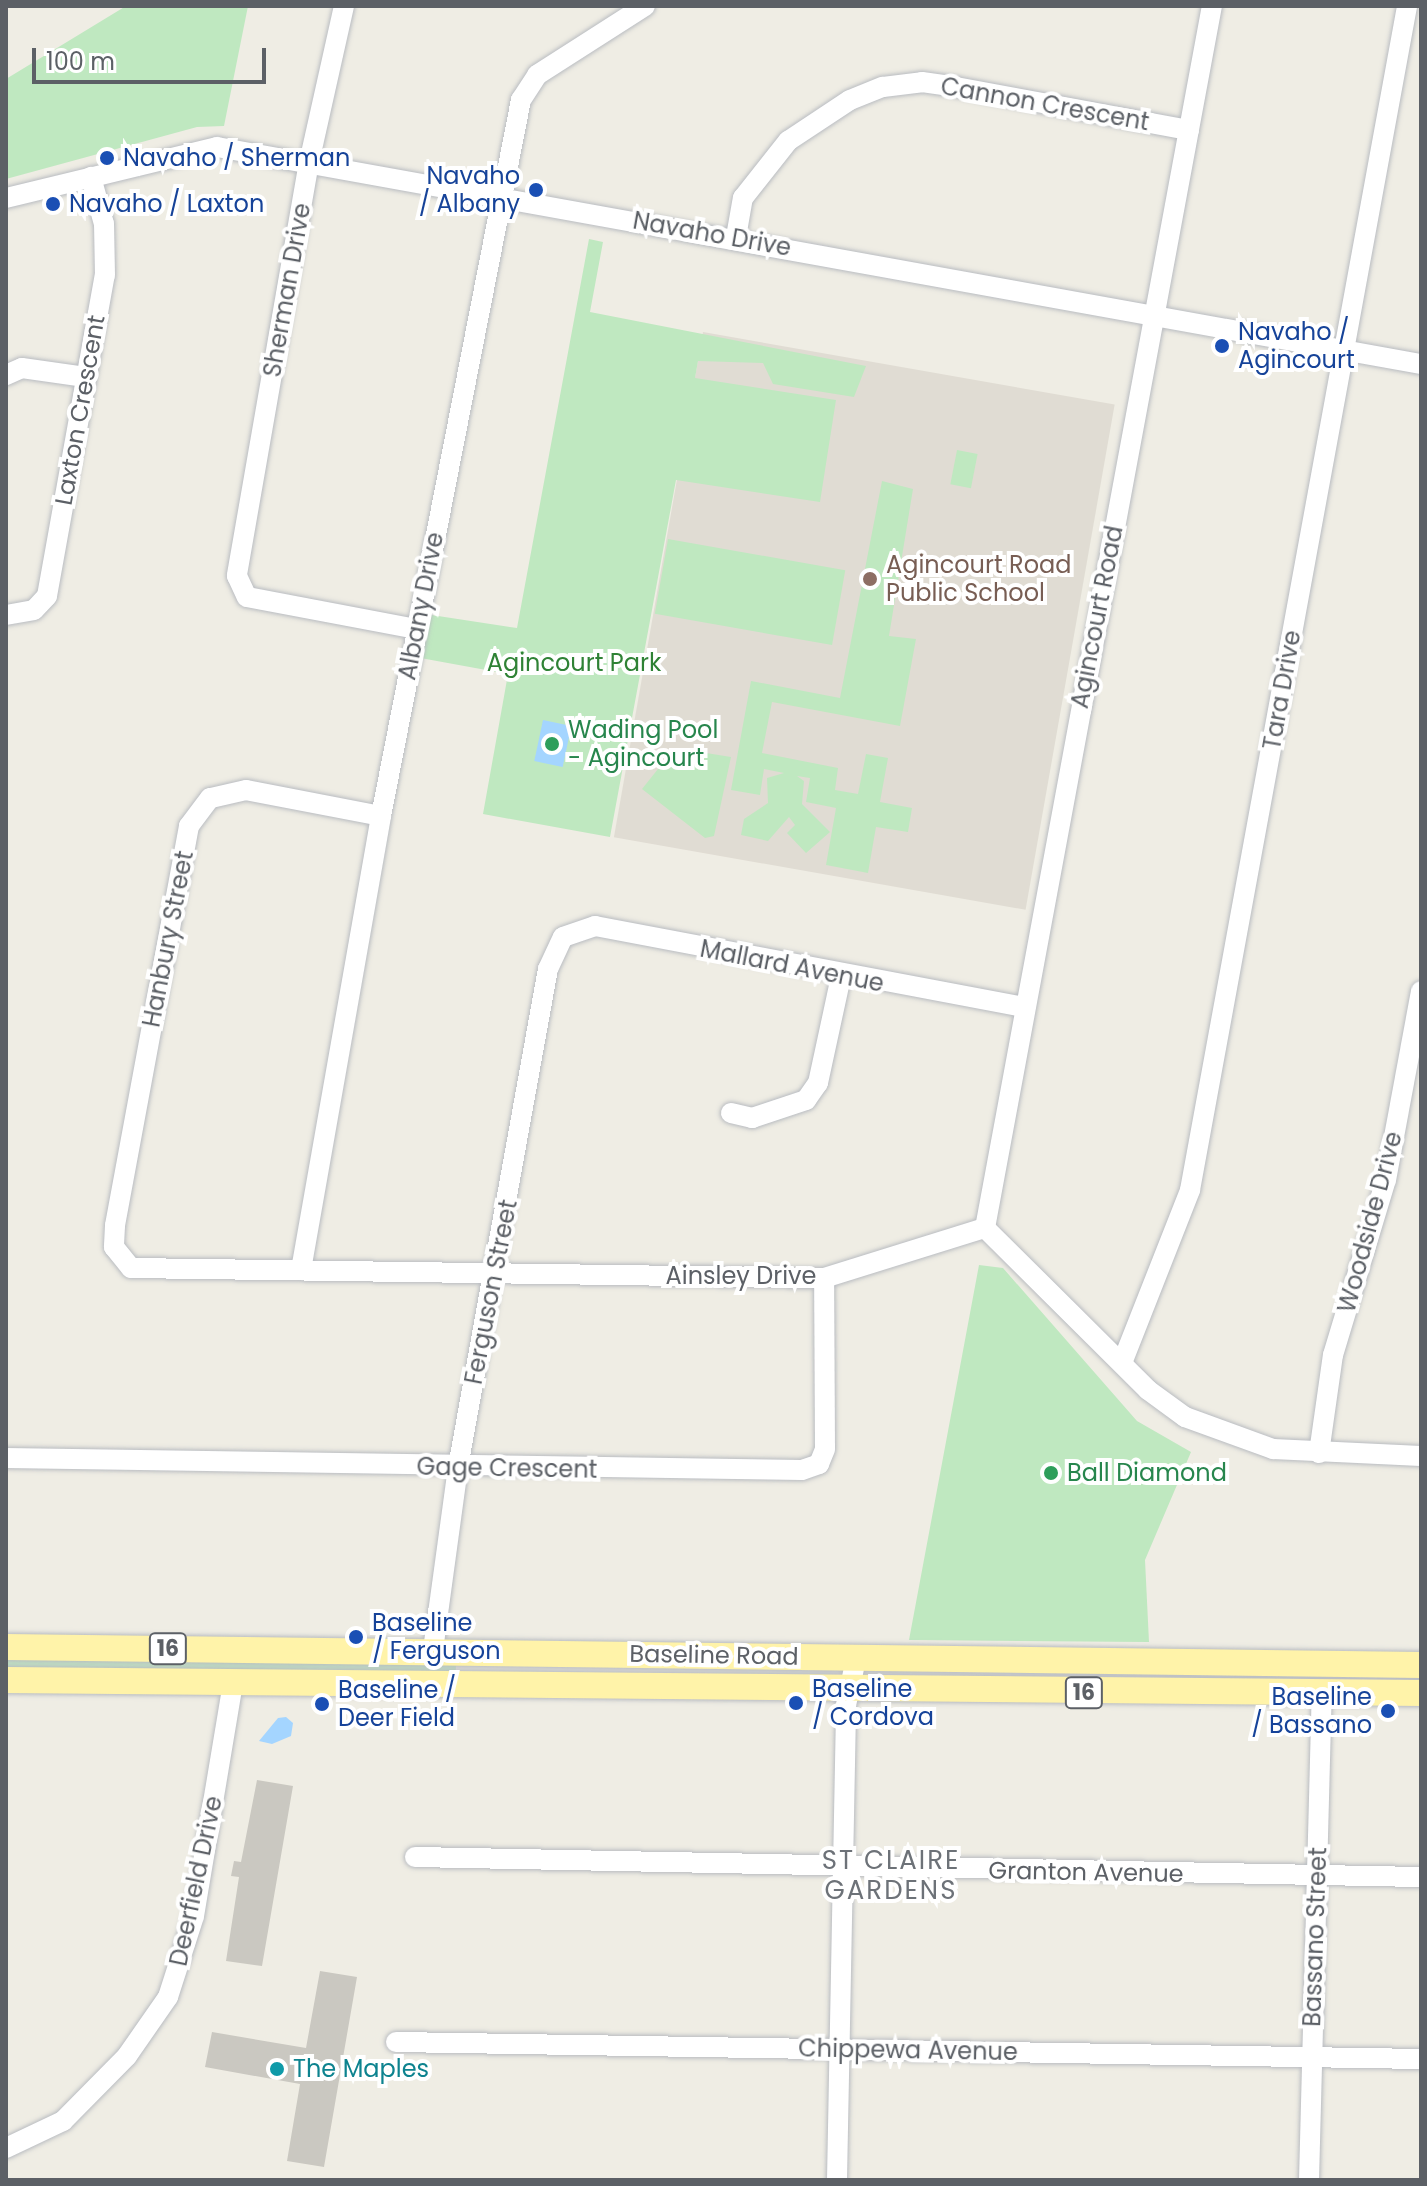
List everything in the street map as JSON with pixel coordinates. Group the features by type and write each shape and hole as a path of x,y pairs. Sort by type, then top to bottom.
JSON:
{"main road":[{"name":"Baseline Road","path":"6,1647 433,1650 856,1659 1421,1665"},
{"name":"Baseline Road","path":"6,1680 847,1692 1421,1693"}],"street":[{"name":"Sherman Drive","path":"344,6 309,162 237,576 247,597 417,629"},
{"name":"Albany Drive","path":"301,1270 381,816 521,100 537,75 645,6"},
{"name":"Agincourt Road","path":"985,1228 1212,6"},
{"name":"Tara Drive","path":"1122,1363 1190,1190 1407,6"},
{"name":"Cannon Crescent","path":"736,237 743,198 788,141 850,100 883,87 944,85 1189,130"},
{"name":"Navaho Drive","path":"6,198 217,147 501,199 736,237 1421,364"},
{"name":"Laxton Crescent","path":"6,615 34,610 47,596 105,275 104,224 91,177"},
{"path":"6,375 22,368 85,377"},
{"name":"Hanbury Street","path":"119,1259 115,1226 189,826 210,798 246,790 381,816"},
{"name":"Mallard Avenue","path":"563,937 595,926 841,977 1024,1007"},
{"name":"Ferguson Street","path":"433,1650 458,1467 548,969 563,937"},
{"path":"731,1113 752,1118 806,1100 818,1083 841,977"},
{"name":"Woodside Drive","path":"1319,1453 1333,1355 1386,1180 1421,991"},
{"path":"985,1228 1122,1363 1185,1417 1273,1449 1421,1456"},
{"name":"Ainsley Drive","path":"119,1259 152,1272 301,1270 824,1278 985,1228"},
{"name":"Gage Crescent","path":"6,1458 802,1470 819,1464 825,1449 824,1278"},
{"path":"837,2180 847,1692 856,1659"},
{"name":"Deerfield Drive","path":"6,2148 63,2121 127,2056 168,1997 194,1916 233,1683"},
{"name":"Bassano Street","path":"1309,2180 1322,1694"},
{"name":"Granton Avenue","path":"415,1857 841,1868 1421,1877"},
{"name":"Chippewa Avenue","path":"396,2042 1421,2059"}],"shaded area":[{"name":"Agincourt Road Public School","path":"703,332 1115,405 1026,910 614,837"}],"green space":[{"path":"126,6 248,6 224,126 197,127 6,179 6,79"},
{"name":"Agincourt Park","path":"589,239 603,242 590,312 866,366 854,397 773,384 763,363 698,361 695,378 836,400 820,502 676,480 610,837 483,814 508,674 415,657 425,614 517,628"},
{"path":"957,450 978,454 971,488 950,484"},
{"path":"882,481 913,489 889,636 916,639 900,726 772,702 762,753 838,768 835,790 858,794 866,754 888,758 880,802 912,808 908,832 876,827 868,873 826,865 836,808 806,802 810,778 797,776 804,781 802,804 830,832 806,853 787,833 795,825 789,817 768,841 741,835 744,819 768,803 767,778 784,773 764,769 760,795 731,790 751,681 840,698"},
{"path":"668,539 845,570 832,645 655,614"},
{"path":"700,752 731,757 714,836 705,838 642,789 658,769"},
{"path":"979,1265 1003,1268 1137,1421 1191,1452 1145,1560 1149,1642 909,1640"},
{"path":"6,1657 456,1665 456,1676 6,1668"}],"water":[{"name":"Wading Pool - Agincourt","path":"543,720 571,726 563,767 534,761"},
{"path":"286,1717 293,1723 291,1736 272,1744 259,1741 278,1718"}],"building":[{"path":"257,1780 293,1786 262,1966 226,1961 239,1877 231,1876 234,1861 241,1862"},
{"name":"The Maples","path":"320,1971 357,1977 324,2167 287,2161 300,2084 205,2067 212,2032 306,2048"}],"place":[{"name":"Navaho / Sherman","path":"107,158"},
{"name":"Navaho / Albany","path":"536,190"},
{"name":"Navaho / Laxton","path":"53,204"},
{"name":"Navaho / Agincourt","path":"1222,346"},
{"name":"Agincourt Road Public School","path":"870,579"},
{"name":"Wading Pool - Agincourt","path":"552,744"},
{"name":"Ball Diamond","path":"1051,1473"},
{"name":"Baseline / Ferguson","path":"356,1637"},
{"name":"Baseline / Cordova","path":"796,1703"},
{"name":"Baseline / Deer Field","path":"322,1704"},
{"name":"Baseline / Bassano","path":"1388,1711"},
{"name":"The Maples","path":"277,2069"}],"district":[{"name":"ST CLAIRE GARDENS","path":"891,1876"}]}
